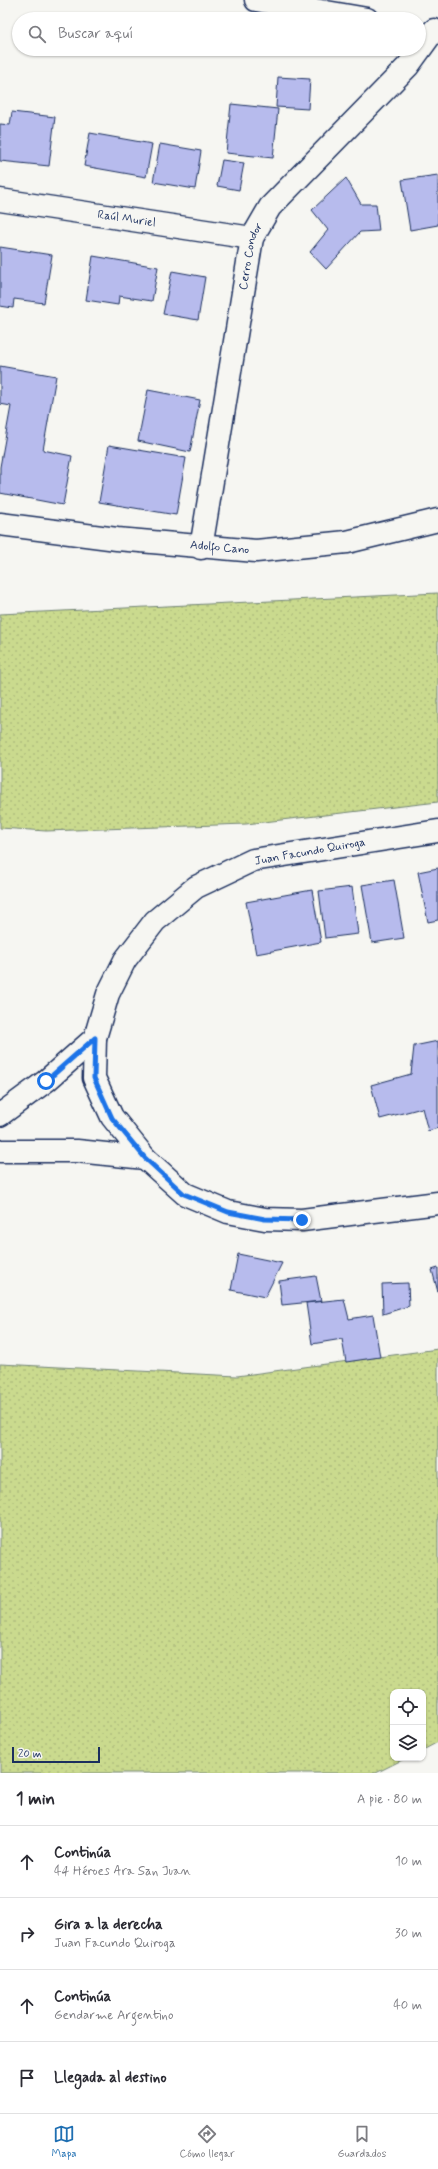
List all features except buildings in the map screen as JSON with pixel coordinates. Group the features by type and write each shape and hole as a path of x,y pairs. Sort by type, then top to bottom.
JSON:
{"street":[{"path":"256,0 327,12"},
{"name":"Cerro Condor","path":"201,548 252,238 270,207 408,66 414,56"},
{"name":"Raúl Muriel","path":"0,200 252,238"},
{"name":"Adolfo Cano","path":"0,524 201,548 256,551 347,542 438,520"},
{"name":"Juan Facundo Quiroga","path":"438,830 253,860 196,887 155,921 125,960 108,994 95,1038 94,1078 112,1118 145,1158 184,1194 228,1212 265,1219 302,1220 438,1203"},
{"path":"0,1115 46,1081 95,1038"},
{"path":"0,1151 77,1151 145,1158"}],"green space":[{"path":"438,593 438,802 246,824 46,831 0,828 0,614"},
{"path":"438,1349 438,1742 426,1748 426,1689 390,1689 390,1761 400,1761 376,1773 0,1773 0,1364 237,1376"}],"route":[{"path":"46,1081 95,1038 94,1078 112,1118 145,1158 184,1194 228,1212 265,1219 302,1220"}]}
